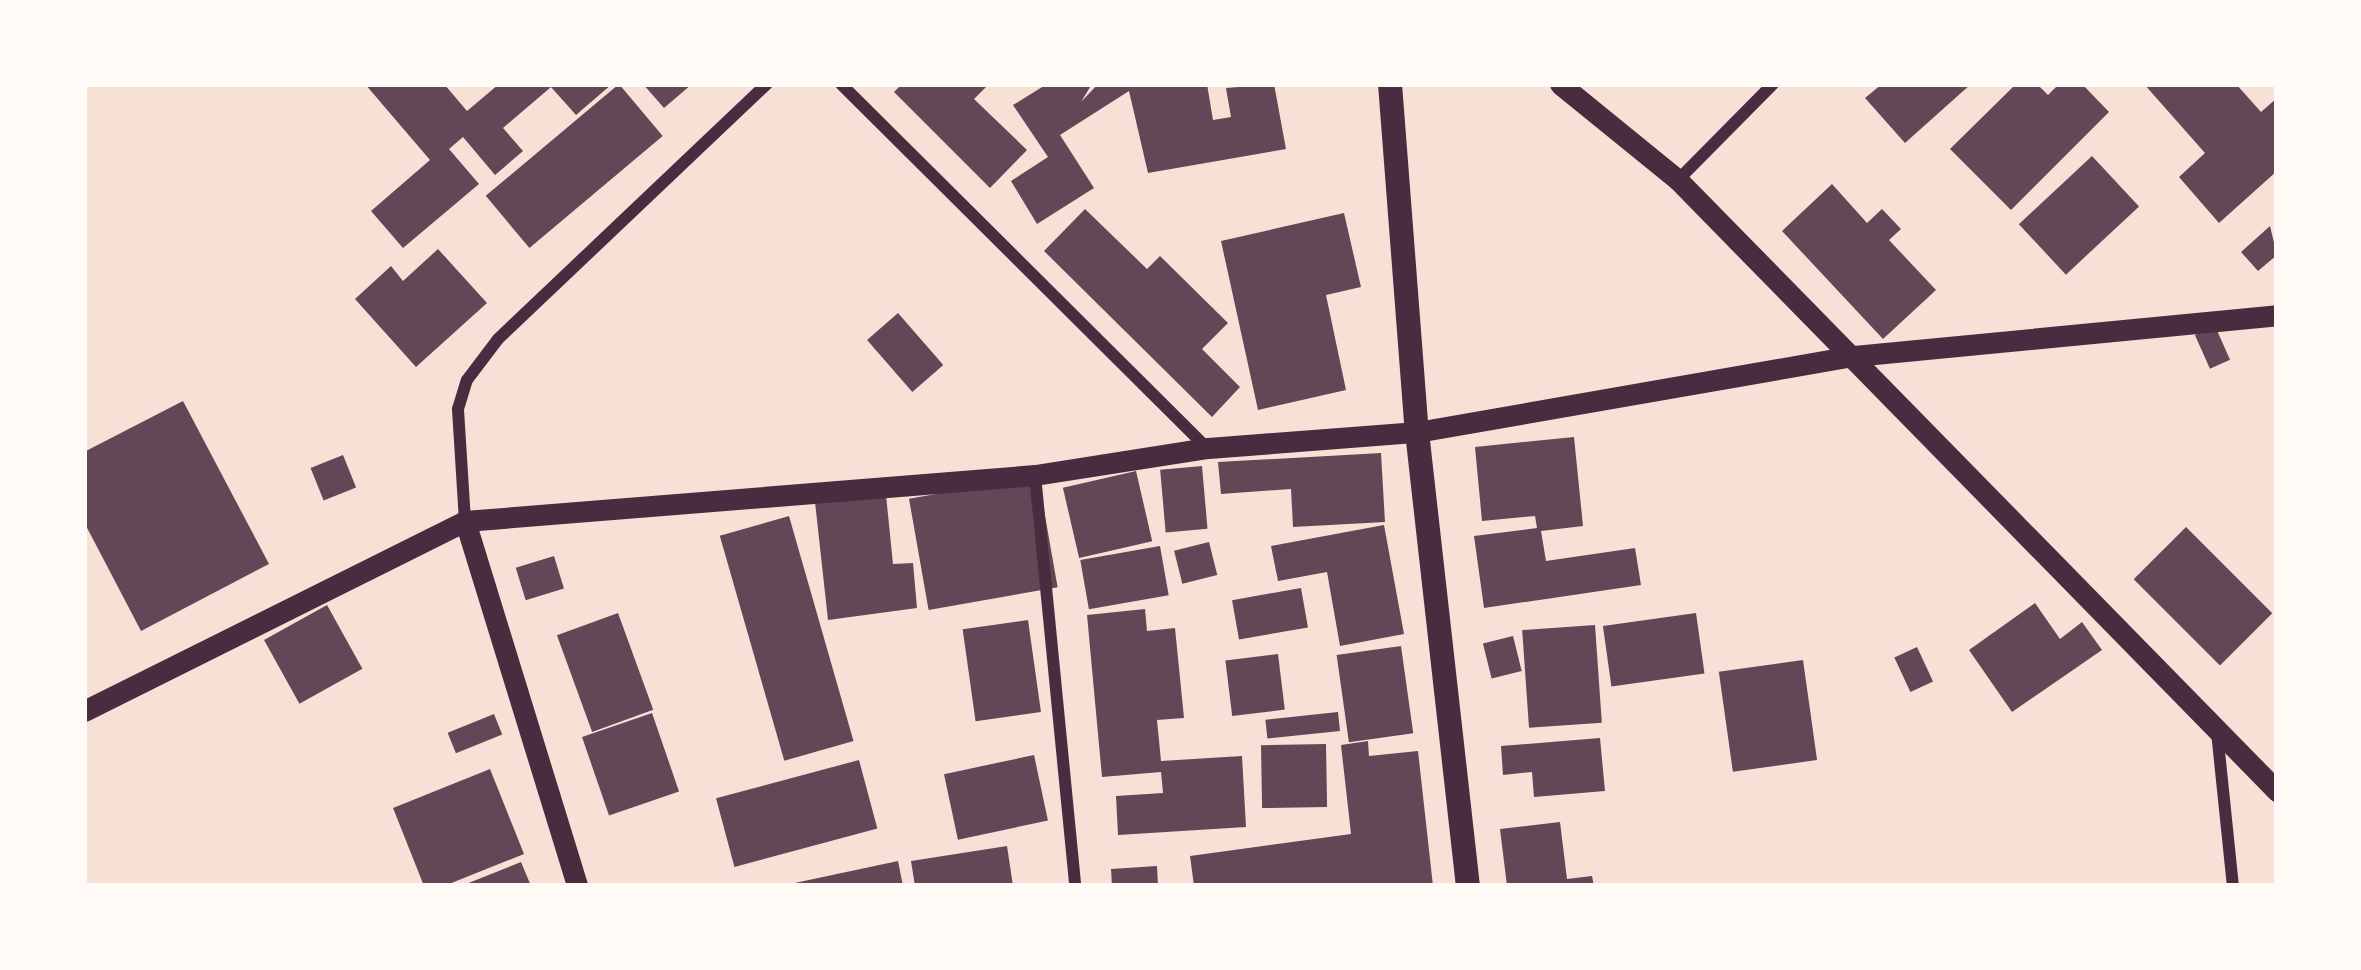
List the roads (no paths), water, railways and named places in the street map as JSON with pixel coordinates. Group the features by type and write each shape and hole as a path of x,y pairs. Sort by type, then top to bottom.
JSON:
{"main road":[{"path":"1390,84 1417,431 1468,886"}],"street":[{"path":"577,886 465,521 458,409 466,380 498,339 767,84"},
{"path":"841,84 1208,448"},
{"path":"1560,84 1678,180 2277,791"},
{"path":"1678,180 1774,84"},
{"path":"84,711 465,521 1035,476 1208,448 1417,431 1854,356 2277,314"},
{"path":"1035,476 1075,886"},
{"path":"2217,732 2233,886"}]}
